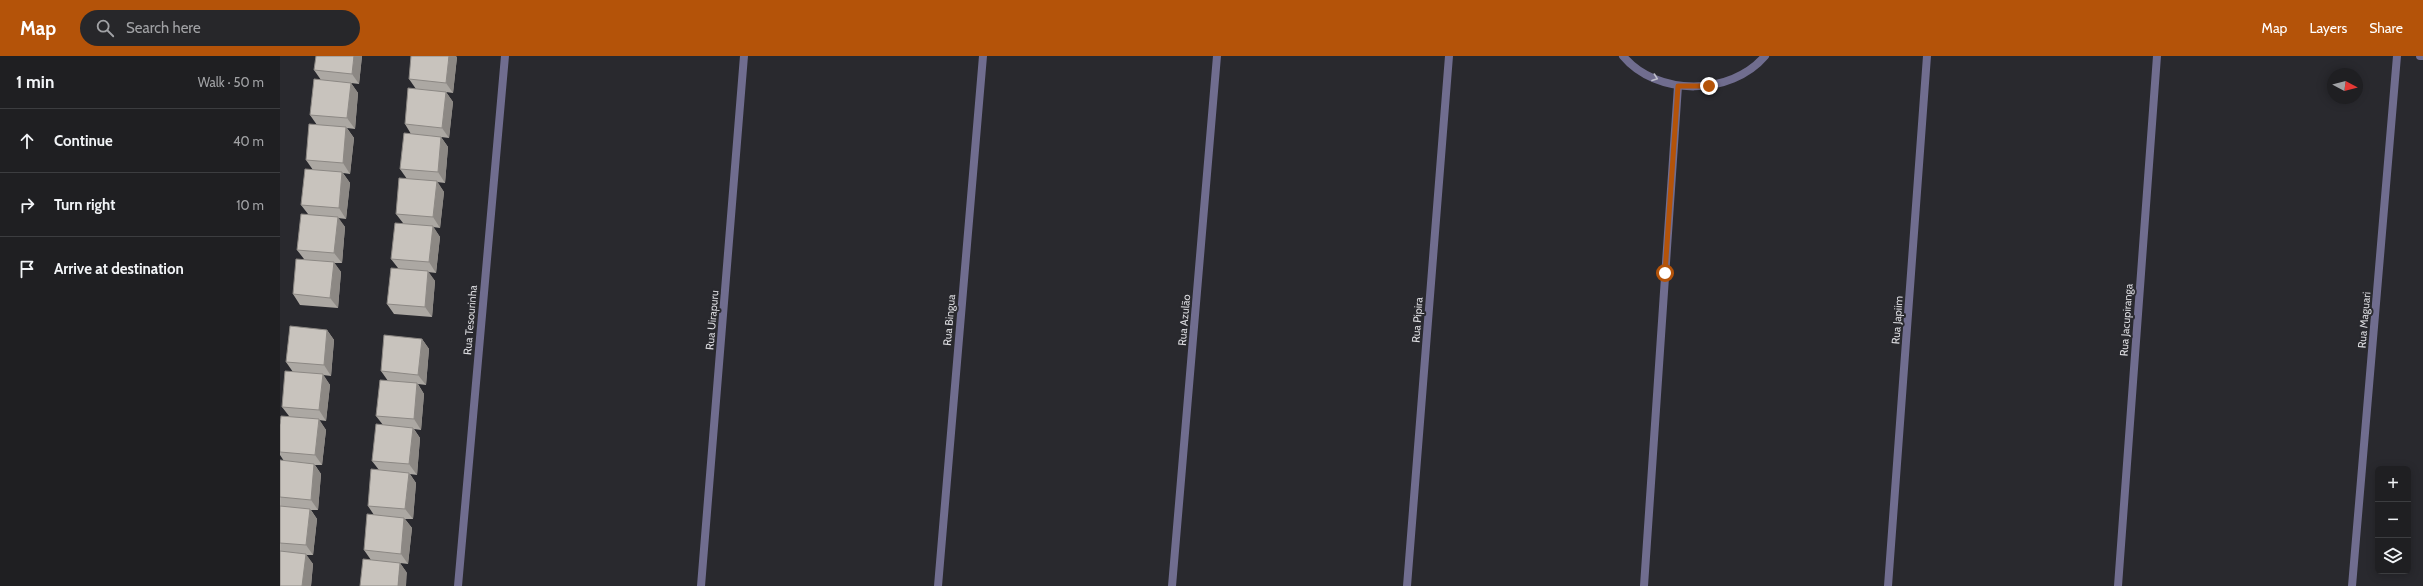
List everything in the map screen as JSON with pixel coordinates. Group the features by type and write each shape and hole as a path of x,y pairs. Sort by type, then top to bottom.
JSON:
{"street":[{"name":"Rua Tesourinha","path":"458,586 505,56"},
{"name":"Rua Uirapuru","path":"701,586 744,56"},
{"name":"Rua Bingua","path":"938,586 983,56"},
{"name":"Rua Azulão","path":"1172,586 1217,56"},
{"name":"Rua Pipira","path":"1407,586 1448,56"},
{"path":"1623,56 1646,74 1678,86 1709,86 1729,80 1747,71 1765,56"},
{"name":"Rua Japiim","path":"1888,586 1928,56"},
{"name":"Rua Jacupiranga","path":"2118,586 2156,56"},
{"name":"Rua Maguari","path":"2352,586 2397,56"},
{"path":"1644,586 1678,86"}],"building":[{"path":"316,56 354,56 352,74 314,70"},
{"path":"411,56 449,56 446,83 409,79"},
{"path":"314,79 351,83 347,118 310,115"},
{"path":"408,88 446,92 442,128 405,124"},
{"path":"309,124 346,127 343,163 306,160"},
{"path":"404,133 441,137 438,172 400,169"},
{"path":"305,169 342,172 339,208 301,205"},
{"path":"399,178 437,181 433,217 396,214"},
{"path":"301,214 338,217 334,253 297,250"},
{"path":"395,223 433,226 429,262 391,259"},
{"path":"296,259 334,262 330,298 293,294"},
{"path":"391,268 428,271 425,307 387,304"},
{"path":"290,326 327,330 324,365 286,362"},
{"path":"384,335 422,339 418,375 381,371"},
{"path":"285,371 323,374 319,410 282,407"},
{"path":"380,380 417,383 414,419 376,416"},
{"path":"281,416 319,419 315,455 280,452"},
{"path":"376,424 413,428 409,464 372,461"},
{"path":"280,460 314,464 311,500 280,497"},
{"path":"371,469 409,473 405,509 368,506"},
{"path":"280,506 310,509 306,545 280,543"},
{"path":"367,514 404,518 401,554 364,550"},
{"path":"280,551 306,554 302,586 280,586"},
{"path":"363,559 400,563 398,586 360,586"}],"route":[{"path":"1665,273 1678,86 1709,86"}]}
